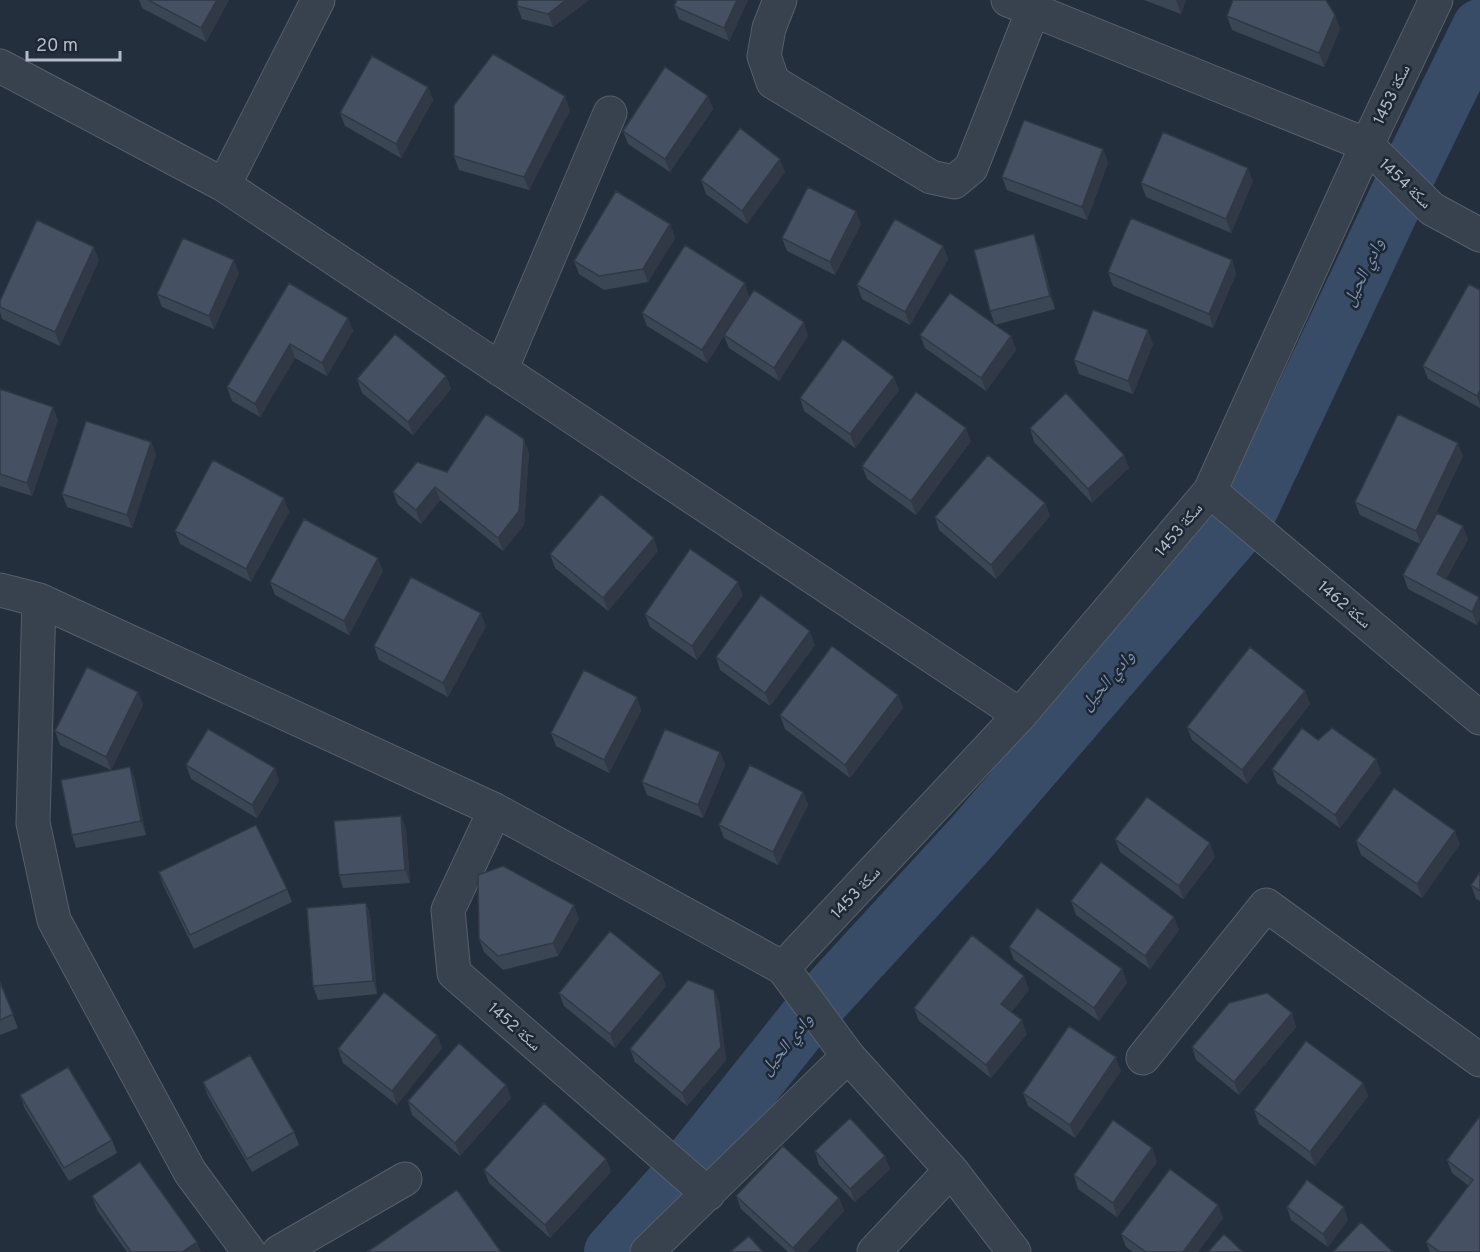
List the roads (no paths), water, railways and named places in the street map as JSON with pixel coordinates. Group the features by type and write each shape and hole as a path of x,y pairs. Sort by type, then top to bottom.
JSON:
{"street":[{"path":"224,185 318,0"},
{"path":"780,0 769,28 764,56 773,82 931,177 954,182 971,168 1020,5 1366,145"},
{"name":"سكة 1453","path":"783,968 1020,715 1210,491 1366,145 1436,0"},
{"path":"0,66 224,185 1020,715"},
{"path":"501,370 610,113"},
{"name":"سكة 1454","path":"1366,145 1432,209 1480,235"},
{"name":"سكة 1462","path":"1210,491 1480,717"},
{"path":"0,590 39,600 495,810 783,968 848,1056 951,1170 1014,1252"},
{"path":"39,600 33,823 54,920 190,1172 249,1252"},
{"name":"سكة 1452","path":"495,810 448,910 454,973 708,1194"},
{"path":"1143,1058 1266,905 1480,1060"},
{"path":"647,1252 848,1056"},
{"path":"874,1252 951,1170"},
{"path":"279,1252 405,1179"}],"waterway":[{"name":"وادي الحيل","path":"612,1252 683,1173 814,1009 971,838 1245,520 1404,182 1480,27"}]}
